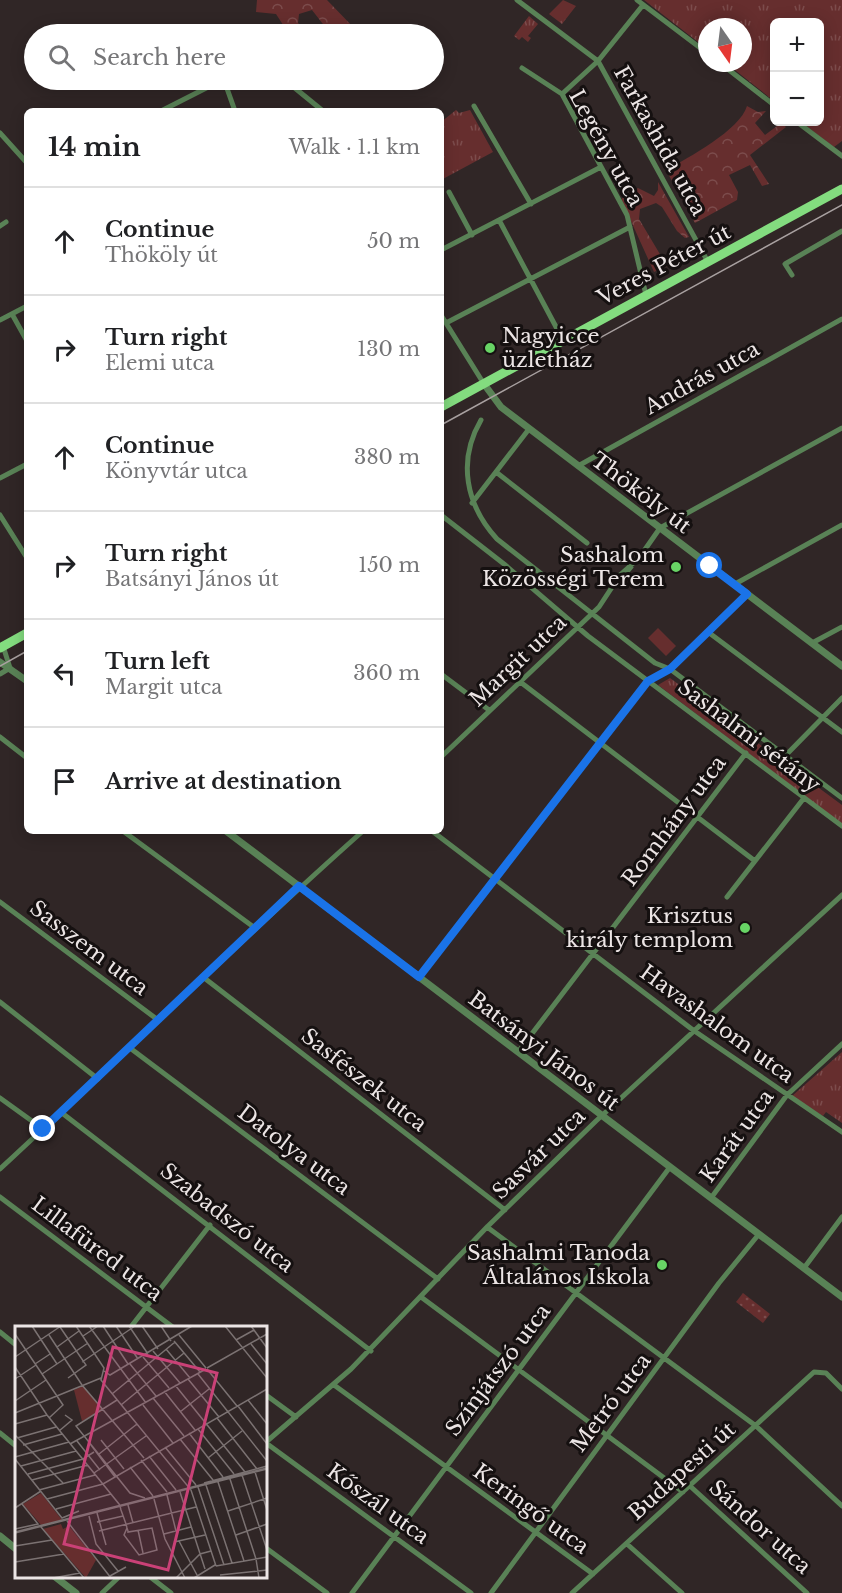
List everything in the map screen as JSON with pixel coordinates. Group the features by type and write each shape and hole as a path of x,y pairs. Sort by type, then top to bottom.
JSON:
{"main road":[{"name":"Veres Péter út","path":"444,405 842,189"},
{"path":"2,647 24,635"}],"street":[{"name":"Farkashida utca","path":"517,0 598,61 708,262"},
{"path":"638,0 698,46"},
{"path":"562,94 598,61 644,5"},
{"name":"Legény utca","path":"522,68 562,94 627,215 646,295"},
{"path":"732,72 770,102"},
{"path":"167,108 203,90"},
{"path":"227,90 234,108"},
{"path":"297,90 319,108"},
{"path":"474,106 531,204"},
{"path":"802,126 842,156"},
{"path":"0,133 24,160"},
{"path":"444,249 601,167"},
{"path":"449,192 472,235"},
{"path":"499,220 563,340"},
{"path":"0,226 6,222"},
{"path":"446,323 630,227"},
{"path":"792,275 786,264 842,231"},
{"path":"0,320 24,308"},
{"path":"12,314 24,336"},
{"name":"András utca","path":"578,465 842,319"},
{"path":"444,320 484,384"},
{"name":"Thököly út","path":"484,384 494,401 529,429 842,666"},
{"path":"472,503 467,464 473,436 481,420"},
{"path":"660,528 842,428"},
{"path":"472,503 529,429"},
{"path":"0,478 24,466"},
{"path":"496,472 587,543"},
{"name":"Sashalmi sétány","path":"472,503 482,522 513,553 655,663 670,669 787,754 842,798"},
{"path":"0,515 24,553"},
{"name":"Sashalmi sétány","path":"444,517 648,681 842,826"},
{"path":"735,584 842,525"},
{"name":"Margit utca","path":"444,754 519,681 580,627 632,566 660,528"},
{"path":"504,564 513,553"},
{"path":"419,977 648,681 670,669 747,594"},
{"path":"812,643 842,627"},
{"path":"708,632 842,732"},
{"path":"2,647 10,668"},
{"path":"0,663 24,676"},
{"path":"0,674 10,668"},
{"path":"444,676 489,710"},
{"path":"519,681 755,861"},
{"path":"787,754 842,698"},
{"path":"0,737 24,756"},
{"name":"Romhány utca","path":"518,1052 746,753"},
{"path":"727,897 804,798"},
{"path":"127,834 255,928"},
{"name":"Batsányi János út","path":"230,834 842,1297"},
{"path":"0,1169 98,1079 299,886 360,834"},
{"name":"Havashalom utca","path":"436,834 693,1029 842,1132"},
{"name":"Sasvár utca","path":"267,1441 371,1351 487,1227 693,1029 842,895"},
{"name":"Sasszem utca","path":"0,903 158,1020"},
{"name":"Sasfészek utca","path":"203,976 505,1210"},
{"path":"0,1002 98,1079"},
{"name":"Karát utca","path":"711,1198 787,1095 842,1044"},
{"name":"Datolya utca","path":"130,1048 438,1279"},
{"path":"0,1098 43,1129"},
{"name":"Szabadszó utca","path":"62,1113 371,1351"},
{"name":"Színjátszó utca","path":"352,1593 670,1167"},
{"name":"Lillafüred utca","path":"0,1197 171,1326"},
{"path":"804,1268 842,1217"},
{"path":"132,1326 210,1225"},
{"path":"487,1227 756,1426 842,1506"},
{"name":"Metró utca","path":"491,1593 719,1283 759,1234"},
{"path":"421,1297 683,1492"},
{"path":"0,1332 15,1344"},
{"name":"Budapesti út","path":"572,1593 814,1372 826,1373 842,1389"},
{"name":"Keringő utca","path":"334,1385 593,1574"},
{"path":"267,1396 296,1416"},
{"path":"0,1433 15,1445"},
{"name":"Kőszál utca","path":"267,1443 471,1593"},
{"name":"Sándor utca","path":"690,1486 807,1593"},
{"path":"0,1536 15,1548"},
{"path":"627,1544 682,1593"},
{"path":"267,1549 327,1593"},
{"path":"57,1578 76,1593"},
{"path":"102,1593 118,1578"},
{"path":"152,1578 171,1593"}],"green space":[{"path":"257,0 327,0 350,24 323,24 312,10 299,14 299,24 282,24 276,14 256,12"},
{"path":"563,0 576,6 562,24 549,14"},
{"path":"644,0 842,0 842,141 834,147 806,126 824,126 824,18 770,18 770,98 737,72 752,72 752,18 698,18 698,42"},
{"path":"529,16 538,24 528,36 531,38 528,42 522,37 519,40 514,36"},
{"path":"747,106 758,112 766,111 755,123 765,135 777,126 786,127 750,155 769,184 762,186 750,165 729,175 738,192 737,200 695,223 666,170 724,134 742,115"},
{"path":"456,110 459,113 470,110 493,152 444,178 444,120"},
{"path":"658,182 689,237 685,238 677,231 662,207 656,203 640,209 639,219 667,266 654,272 621,199 638,188 654,196 658,190"},
{"path":"658,628 676,646 666,656 648,638"},
{"path":"670,678 842,805 842,824 658,685"},
{"path":"842,1052 842,1123 826,1112 823,1116 792,1096"},
{"path":"743,1293 770,1314 763,1323 736,1302"}],"tram line":[{"path":"444,423 842,205"},
{"path":"0,666 24,653"}],"place":[{"name":"Nagyicce üzletház","path":"490,348"},
{"name":"Sashalom Közösségi Terem","path":"676,567"},
{"name":"Krisztus király templom","path":"745,928"},
{"name":"Sashalmi Tanoda Általános Iskola","path":"662,1265"}],"route":[{"path":"43,1129 299,886 419,977 648,681 670,669 747,594 710,566"}]}
